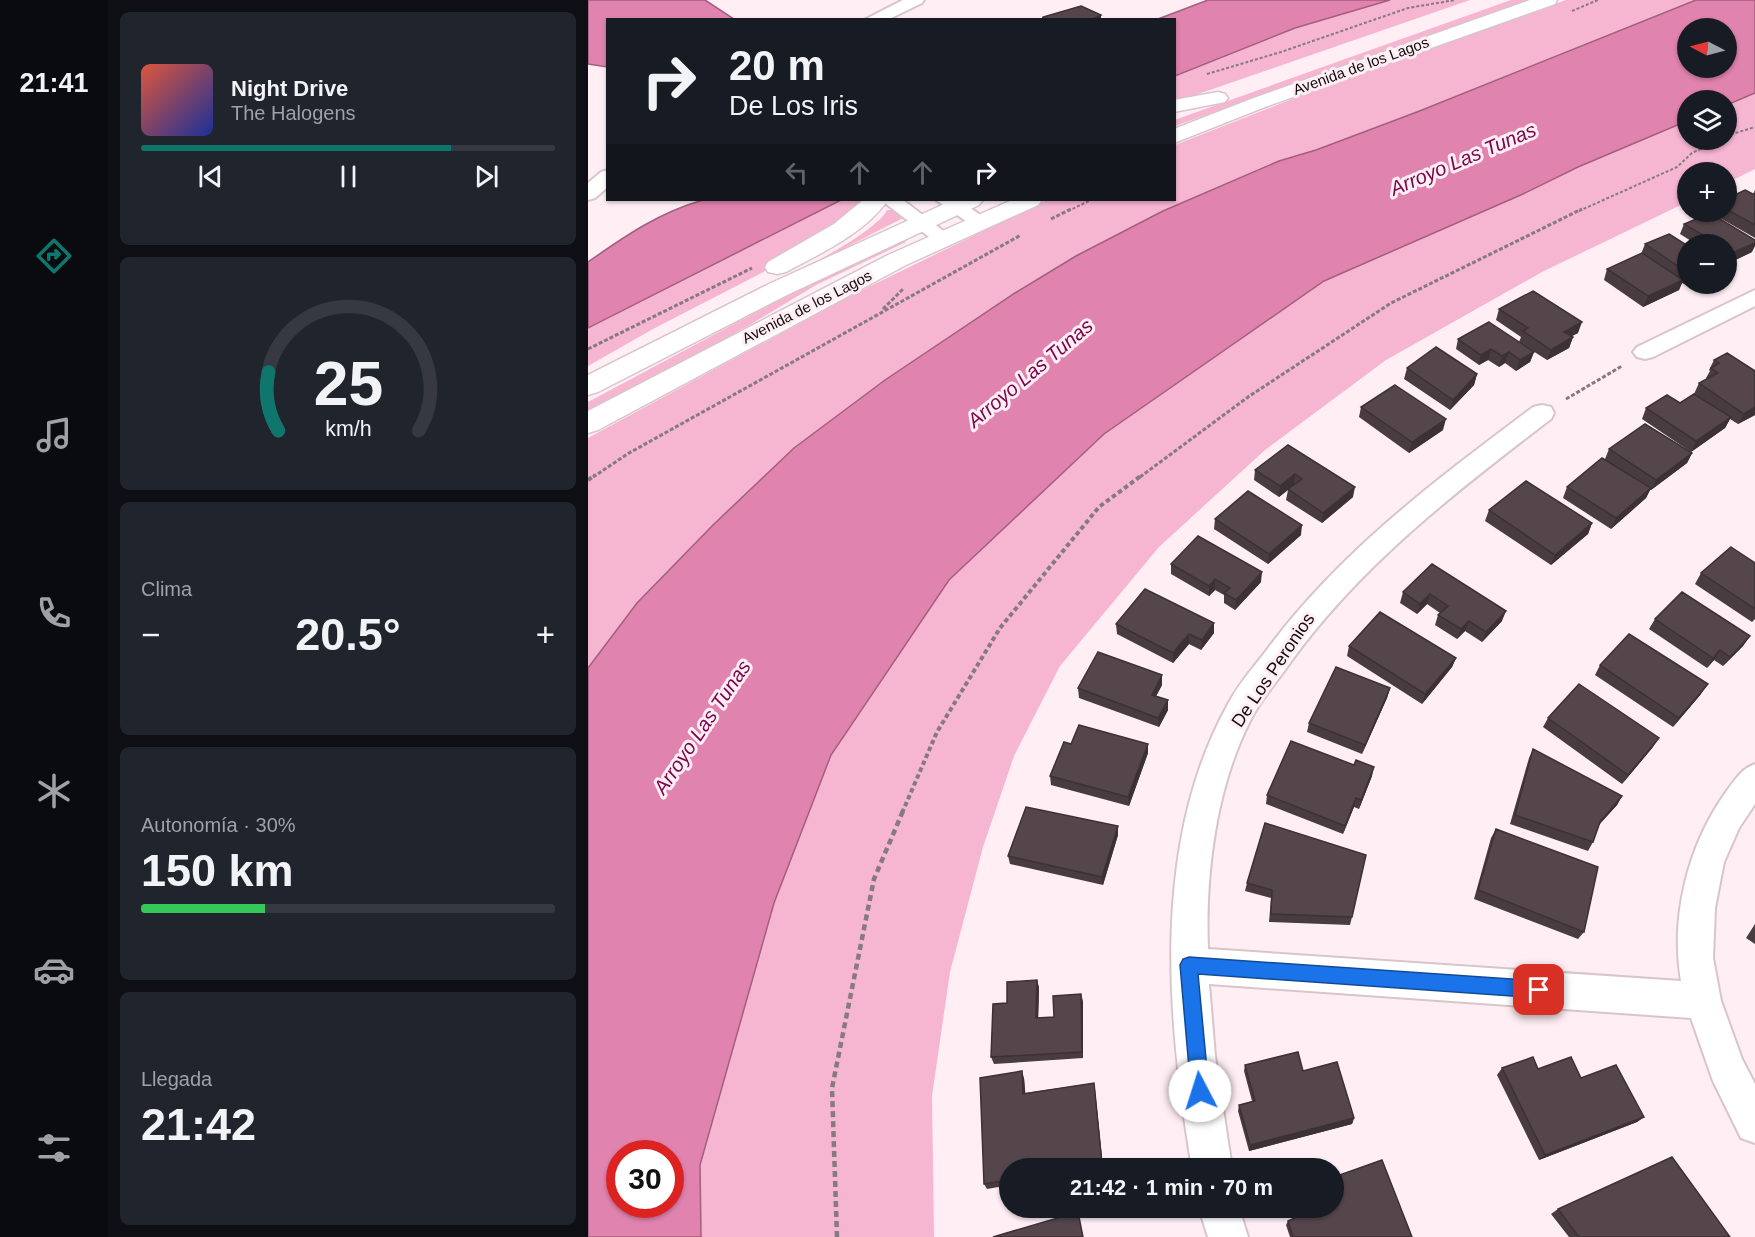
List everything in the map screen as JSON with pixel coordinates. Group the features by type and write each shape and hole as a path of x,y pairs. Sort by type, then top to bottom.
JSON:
{"street":[{"path":"876,18 916,0"},
{"name":"Avenida de los Lagos","path":"1410,29 1494,0"},
{"name":"Avenida de los Lagos","path":"1176,136 1258,104 1548,0"},
{"name":"Avenida de los Lagos","path":"1176,114 1357,47"},
{"path":"1176,106 1218,98"},
{"path":"588,194 606,178"},
{"path":"588,370 615,351 808,251 864,214 875,201"},
{"path":"892,201 944,239"},
{"name":"Avenida de los Lagos","path":"588,386 692,331 921,222 964,207 1021,201"},
{"name":"Avenida de los Lagos","path":"588,423 897,260 944,239 964,207"},
{"path":"1645,352 1755,297"},
{"name":"De Los Peronios","path":"1210,1158 1200,1091 1189,965 1193,871 1211,782 1236,717 1282,649 1315,607 1366,555 1428,499 1542,413"},
{"path":"1755,778 1727,818 1707,862 1698,908 1695,958 1703,1001 1726,1068 1755,1124"},
{"path":"1189,965 1703,1001"},
{"path":"1222,1218 1228,1237"}],"path":[{"path":"1200,78 1228,66 1281,52 1408,8 1455,0"},
{"path":"1737,133 1755,127"},
{"path":"837,1237 832,1088 874,879 937,732 1000,628 1099,507 1248,397 1391,303 1556,221 1677,167 1698,150"},
{"path":"1044,223 1089,201"},
{"path":"588,480 670,429 1023,234"},
{"path":"588,349 758,265"},
{"path":"1542,413 1645,352"}],"shaded area":[{"path":"1390,0 1470,0 1176,102 1176,76 1295,28"},
{"path":"1511,0 1530,0 1176,126 1176,120"},
{"path":"1566,0 1696,0 1417,112 1316,150 1279,161 1163,211 1076,256 1015,293 885,380 794,448 713,525 637,603 588,668 588,438 850,296 1045,201 1176,201 1176,145 1315,90"},
{"path":"1755,93 1755,169 1737,178 1737,162 1677,162 1677,207 1542,272 1386,360 1265,450 1159,547 1060,666 1014,756 983,847 950,972 932,1096 934,1237 701,1237 700,1165 774,903 831,755 949,580 1104,434 1324,281 1677,125 1677,150 1737,150 1737,101"},
{"path":"839,201 867,202 779,264 653,329 588,366 588,328"},
{"path":"887,210 895,210 903,218 796,273 859,236"},
{"path":"902,239 906,242 816,285 748,326 588,413 588,402 777,301"}],"water":[{"path":"588,0 705,0 732,18 606,18 606,67 588,64"},
{"path":"1208,0 1390,0 1295,28 1176,76 1176,18 1161,18"},
{"name":"Arroyo Las Tunas","path":"1696,0 1755,0 1755,93 1737,101 1737,90 1677,90 1677,125 1324,281 1104,434 949,580 831,755 774,903 700,1165 701,1237 588,1237 588,668 637,603 713,525 794,448 885,380 1015,293 1076,256 1163,211 1279,161 1316,150"},
{"path":"700,201 839,201 588,328 588,262 629,234"}],"building":[{"path":"1081,6 1101,15 1095,18 1043,17"},
{"path":"1745,190 1755,195 1755,225 1737,215 1737,194"},
{"path":"1725,222 1755,240 1755,243 1737,251 1737,234 1701,234 1684,224"},
{"path":"1669,234 1677,239 1677,266 1645,244"},
{"path":"1642,253 1677,276 1677,283 1648,296 1607,269"},
{"path":"1533,291 1582,322 1564,332 1573,337 1551,350 1523,331 1528,328 1499,309"},
{"path":"1489,322 1534,352 1520,360 1509,352 1502,356 1491,349 1481,355 1458,339"},
{"path":"1436,347 1477,374 1453,400 1407,368"},
{"path":"1727,353 1755,371 1755,407 1744,414 1699,383 1718,373 1711,368 1719,363 1714,360"},
{"path":"1395,385 1446,419 1412,442 1361,407"},
{"path":"1694,394 1731,417 1696,441 1646,408 1667,395 1680,403"},
{"path":"1645,424 1692,453 1656,480 1609,449"},
{"path":"1288,445 1355,487 1323,513 1288,489 1302,479 1295,474 1280,486 1255,470"},
{"path":"1602,458 1651,488 1616,518 1567,487"},
{"path":"1526,481 1592,523 1555,555 1489,510"},
{"path":"1248,491 1302,525 1269,554 1215,519"},
{"path":"1198,536 1262,572 1236,600 1224,593 1230,588 1215,579 1209,586 1171,564"},
{"path":"1731,547 1755,563 1755,609 1701,573"},
{"path":"1432,564 1506,611 1486,632 1469,621 1461,629 1438,615 1448,606 1430,594 1420,604 1403,592"},
{"path":"1145,589 1214,623 1202,640 1189,634 1173,653 1116,624"},
{"path":"1682,592 1750,636 1730,657 1720,650 1713,658 1655,619"},
{"path":"1380,612 1456,658 1425,694 1349,646"},
{"path":"1629,634 1708,684 1679,718 1600,665"},
{"path":"1098,652 1162,675 1152,695 1168,700 1158,718 1078,688"},
{"path":"1336,667 1390,688 1365,745 1309,723"},
{"path":"1579,684 1659,738 1628,775 1548,718"},
{"path":"1079,725 1148,744 1128,797 1050,776 1064,742 1071,744"},
{"path":"1291,741 1354,765 1356,760 1374,767 1361,800 1356,798 1345,826 1267,795"},
{"path":"1533,749 1622,796 1600,822 1593,842 1515,815"},
{"path":"1026,807 1118,826 1102,877 1008,856"},
{"path":"1265,823 1366,855 1352,917 1271,914 1272,890 1247,883"},
{"path":"1496,829 1598,867 1584,932 1478,890"},
{"path":"1037,980 1036,1018 1054,1017 1053,996 1081,994 1082,1052 991,1057 993,1004 1007,1003 1007,982"},
{"path":"1298,1052 1303,1071 1337,1062 1354,1118 1250,1145 1239,1105 1255,1101 1245,1065"},
{"path":"1533,1057 1538,1069 1571,1057 1581,1078 1616,1065 1644,1117 1545,1155 1502,1068"},
{"path":"1022,1071 1023,1094 1094,1083 1101,1158 999,1158 999,1182 984,1184 980,1078"},
{"path":"1672,1157 1730,1237 1579,1237 1558,1209"},
{"path":"1382,1160 1412,1237 1293,1237 1288,1221 1295,1218 1344,1218 1344,1173"},
{"path":"1058,1218 1079,1218 1083,1237 993,1237"}],"route":[{"path":"1200,1091 1189,965 1539,990"}]}
